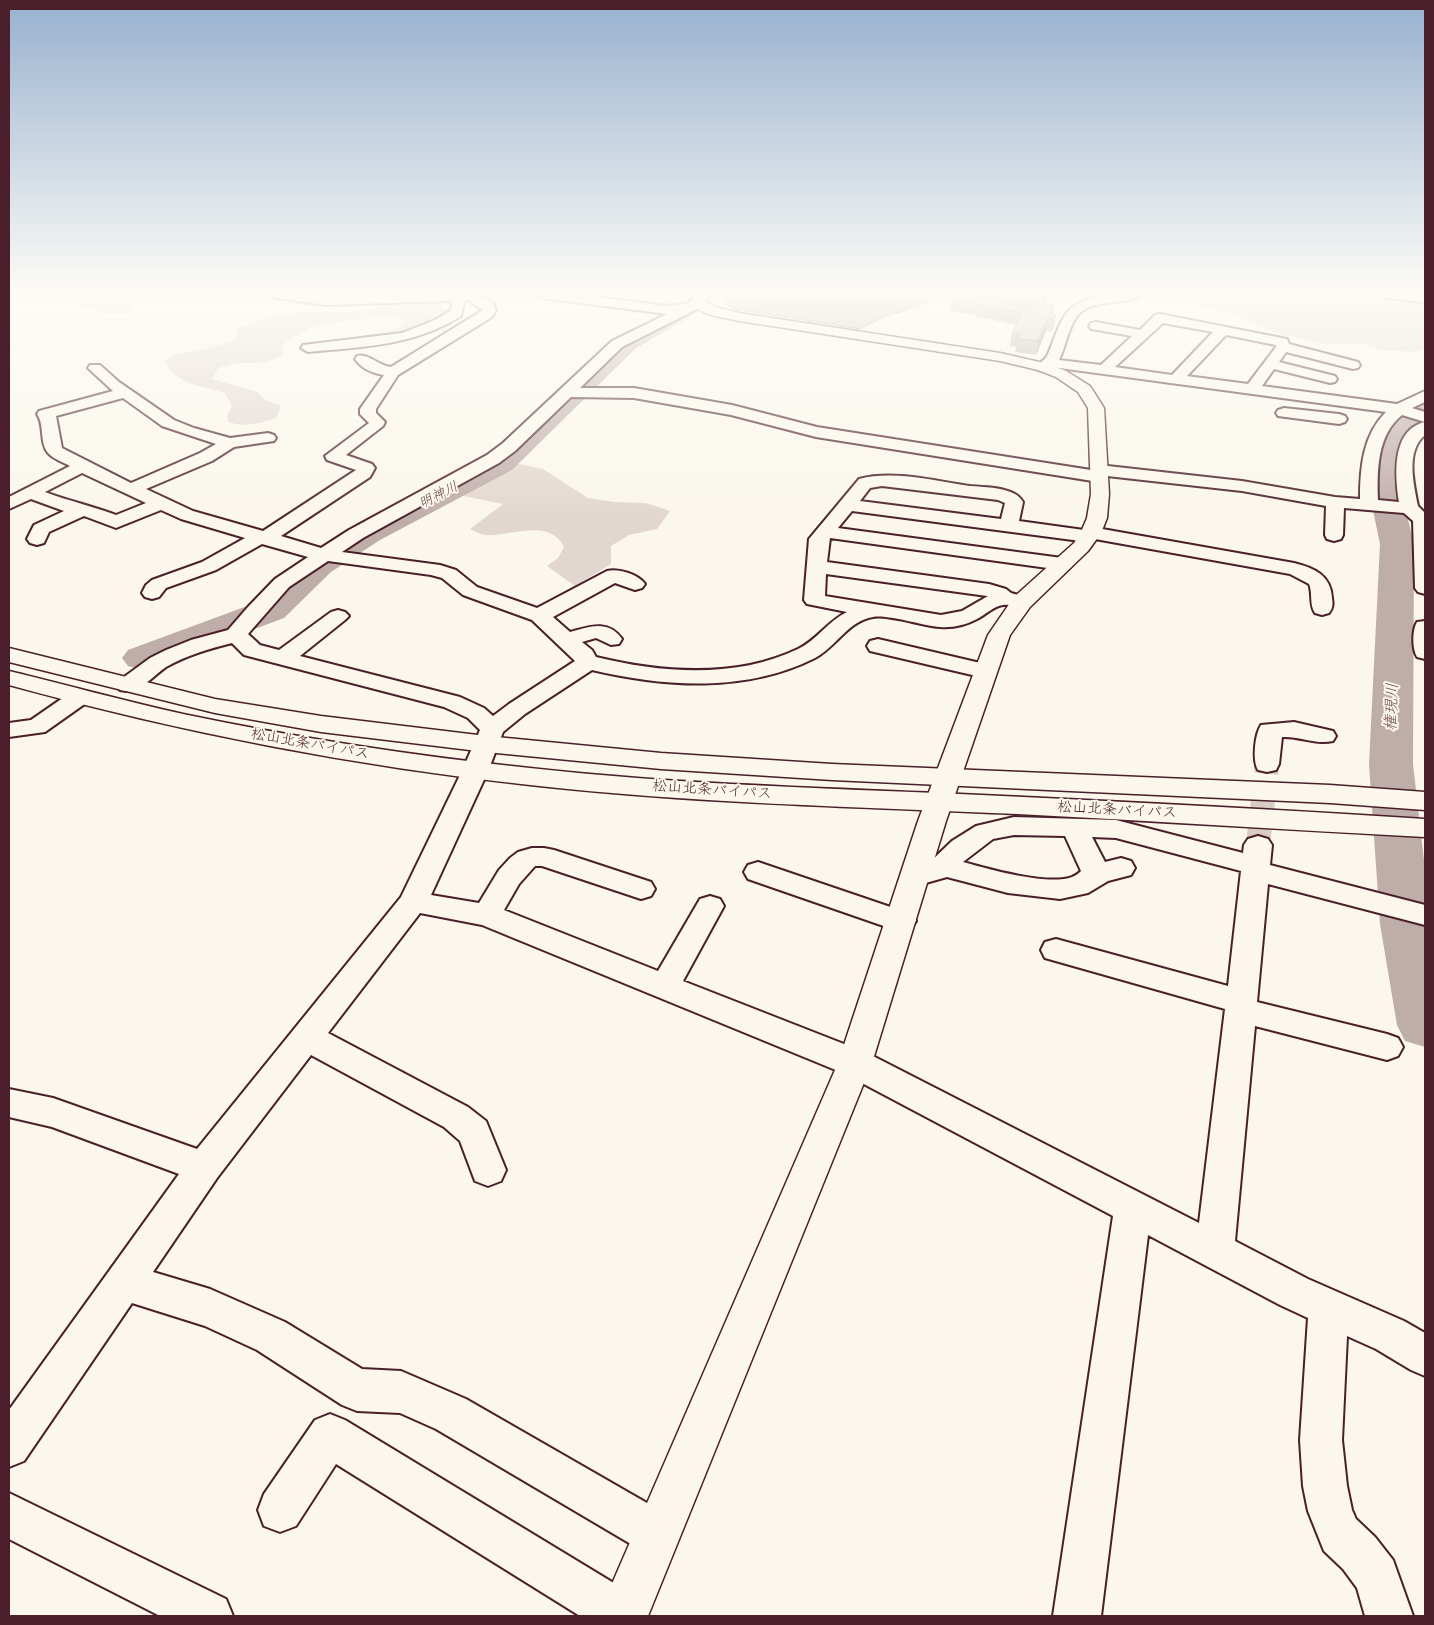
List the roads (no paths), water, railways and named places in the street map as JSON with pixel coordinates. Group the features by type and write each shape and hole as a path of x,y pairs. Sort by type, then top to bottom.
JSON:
{"main road":[{"path":"623,1616 855,1063 943,790 1013,600 1062,564 1081,547 1090,535 1097,518 1099,473 1098,418 1096,408 1092,398 1084,388 1056,370"},
{"name":"松山北条バイパス","path":"9,655 215,706 321,724 489,736 670,761 832,772 943,790 1335,823 1425,828"},
{"name":"松山北条バイパス","path":"9,678 78,698 303,745 475,771 657,788 1330,794 1425,801"}],"street":[{"path":"97,370 124,393 168,423 188,431 230,443 268,438"},
{"path":"380,370 393,372"},
{"path":"152,593 153,589 159,584 209,566 261,538 364,473 366,468 362,465 333,456 374,426 376,422 368,414 368,409 393,372 397,370"},
{"path":"128,685 174,655 246,623 282,583 323,555 356,534 492,459 509,446 590,370"},
{"path":"1112,370 1402,410 1425,417"},
{"path":"1177,378 1185,370"},
{"path":"1258,390 1267,370"},
{"path":"1293,370 1330,379"},
{"path":"1258,390 1274,398 1285,415 1339,419"},
{"path":"566,392 634,393 732,410 816,432 1099,473 1215,482 1344,497 1415,515"},
{"path":"124,393 45,414 48,416 52,445 55,451 82,466 187,515 323,555 433,569 449,574 470,591 539,616 584,655 587,662"},
{"path":"1372,504 1369,479 1374,443 1378,432 1402,410 1425,396"},
{"path":"1422,432 1407,444 1412,462 1404,472 1415,515 1425,588"},
{"path":"132,489 206,458 230,443"},
{"path":"9,504 82,466"},
{"path":"1009,526 1014,502 1010,498 977,491 911,483 872,481 861,486 849,505 819,539 814,600 941,621 955,620 969,615 990,602 1013,600"},
{"path":"31,492 65,506 83,509 116,522 161,503"},
{"path":"1334,535 1344,497"},
{"path":"849,505 1090,535 1294,569 1309,574 1318,580 1322,589 1322,609"},
{"path":"37,538 41,529 83,509"},
{"path":"825,532 1062,564"},
{"path":"817,567 989,590 1013,600"},
{"path":"539,616 614,575 635,584"},
{"path":"587,662 623,670 654,674 728,675 757,671 808,652 824,642 851,618 870,610"},
{"path":"283,658 338,616"},
{"path":"246,623 252,650 452,702 476,713 489,736"},
{"path":"1425,627 1425,652"},
{"path":"567,639 598,631 610,639"},
{"path":"879,646 985,672"},
{"path":"9,1446 204,1166 413,902 475,771 489,736 517,709 581,668 587,662"},
{"path":"9,730 37,727 78,698"},
{"path":"1267,764 1270,730 1294,729 1324,736"},
{"path":"915,876 936,872 962,848 986,832 1014,826 1116,829 1257,861 1382,904 1425,915"},
{"path":"942,866 975,876 1038,888 1059,889 1078,886 1109,871 1074,828"},
{"path":"487,915 517,867 526,859 536,856 641,889"},
{"path":"1215,1251 1257,861"},
{"path":"758,872 901,921"},
{"path":"413,902 487,915 855,1063 1215,1251 1328,1308 1390,1335 1425,1356"},
{"path":"664,986 710,906"},
{"path":"1056,950 1387,1047"},
{"path":"306,1037 456,1117 474,1132 488,1170"},
{"path":"9,1103 53,1113 204,1166"},
{"path":"1077,1616 1133,1208"},
{"path":"124,1282 219,1312 271,1336 357,1390 401,1392 451,1414 657,1534"},
{"path":"1328,1308 1321,1440 1325,1486 1330,1510 1340,1535 1359,1553 1377,1576 1389,1616"},
{"path":"280,1510 330,1435 623,1616"},
{"path":"9,1516 209,1616"}],"waterway":[{"name":"明神川","path":"142,658 271,610 319,565 368,533 501,464 598,370"},
{"name":"権現川","path":"1425,407 1397,424 1390,433 1385,445 1385,491 1397,544 1391,764 1406,924 1425,1025"}],"tunnel":[{"path":"1258,845 1267,764"}]}
